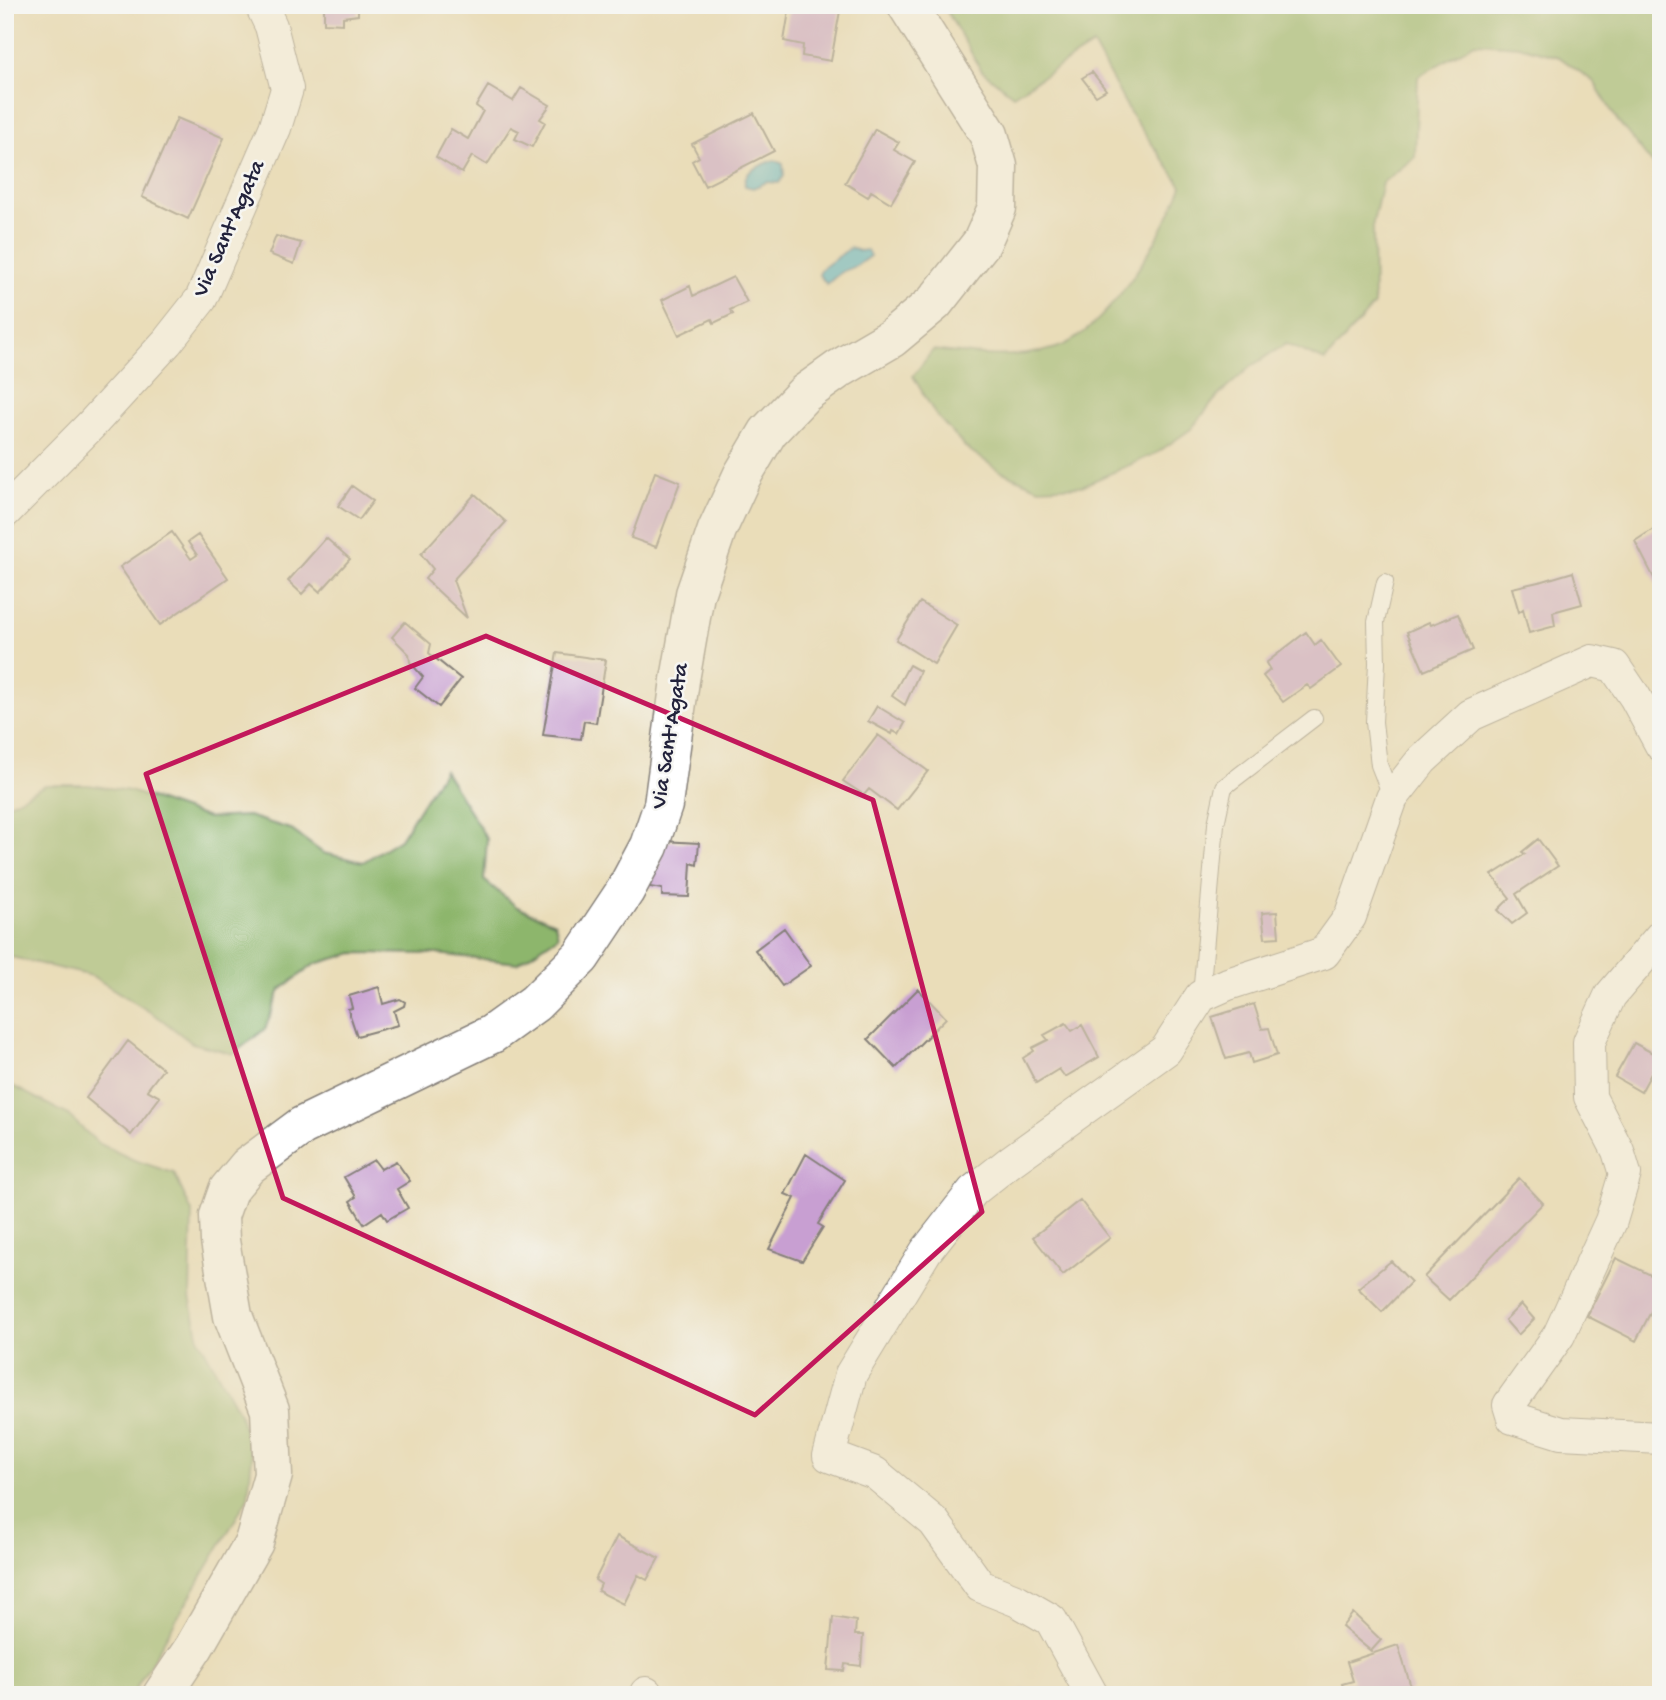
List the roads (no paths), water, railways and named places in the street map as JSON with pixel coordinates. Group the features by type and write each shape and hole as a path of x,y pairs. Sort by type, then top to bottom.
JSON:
{"street":[{"name":"Via Sant'Agata","path":"5,512 91,425 167,342 201,299 275,128 287,89 271,26 261,5"},
{"name":"Via Sant'Agata","path":"162,1695 194,1647 254,1542 273,1475 270,1410 233,1316 220,1241 219,1216 228,1190 248,1166 302,1126 492,1034 535,1003 581,957 625,891 649,846 663,805 695,594 717,530 742,477 768,432 804,394 839,369 892,338 934,303 982,242 987,231 997,208 998,166 989,135 907,5"},
{"path":"1092,1695 1051,1620 1018,1601 980,1586 934,1522 876,1473 829,1456 851,1374 926,1251 973,1191 1011,1160 1166,1050 1200,996 1227,984 1324,953 1350,917 1392,798 1422,760 1471,715 1592,661 1614,666 1635,697 1661,746"},
{"path":"1661,936 1610,996 1589,1042 1590,1097 1618,1151 1625,1174 1611,1222 1559,1335 1508,1405 1513,1418 1561,1433 1661,1438"}],"lane":[{"path":"1385,582 1376,622 1374,722 1379,765 1392,798"},
{"path":"1200,996 1216,824 1224,787 1314,718"}],"water":[{"path":"774,160 783,164 784,176 779,183 767,182 753,188 745,186 749,172"},
{"path":"850,248 867,250 870,256 841,272 827,284 819,275 820,270"}]}
